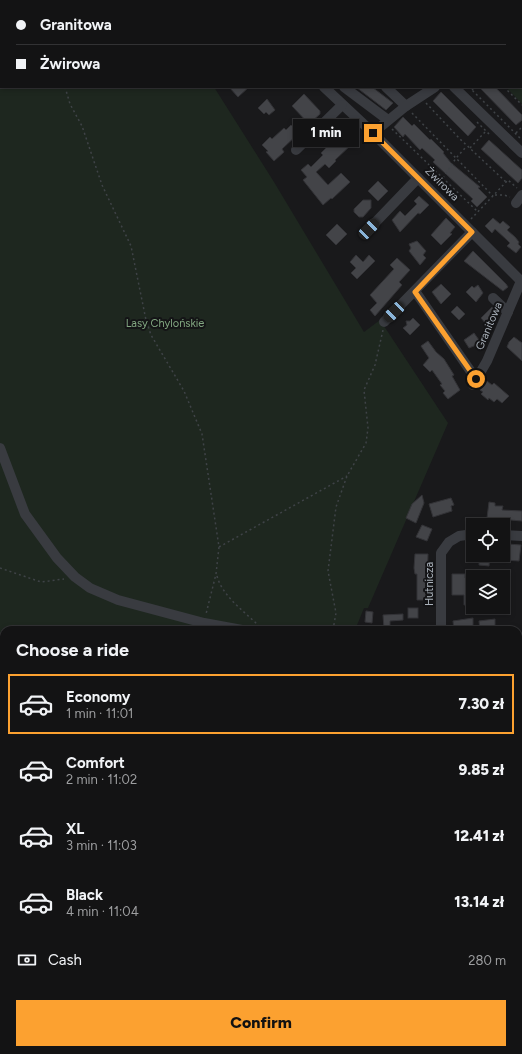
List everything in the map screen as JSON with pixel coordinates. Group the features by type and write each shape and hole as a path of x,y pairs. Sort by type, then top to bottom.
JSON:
{"street":[{"name":"Żwirowa","path":"325,88 373,133 522,282"},
{"path":"345,88 388,122"},
{"path":"387,88 406,106"},
{"path":"373,133 406,106 434,88"},
{"path":"455,88 522,153"},
{"path":"296,150 342,105"},
{"path":"369,229 418,178"},
{"path":"384,322 415,292 469,228"},
{"name":"Granitowa","path":"415,292 474,382 487,361 522,282"},
{"path":"493,298 508,312"},
{"path":"0,448 25,514 57,558 75,578 90,588 118,600 220,626"},
{"name":"Hutnicza","path":"441,626 441,553 449,542 459,536 466,535"},
{"path":"510,535 522,536"}],"path":[{"path":"65,88 70,104 82,126 102,185 131,246 146,320 151,335 184,391 202,434 220,547 216,574 204,623"},
{"path":"469,88 522,139"},
{"path":"505,88 522,106"},
{"path":"420,97 467,146 506,182 508,180 518,197"},
{"path":"406,106 494,195 518,197"},
{"path":"388,122 478,212"},
{"path":"516,133 522,127"},
{"path":"470,148 485,132"},
{"path":"443,178 456,158 467,146"},
{"path":"469,228 478,212 506,182"},
{"path":"334,626 336,613 328,571 336,507 347,476 366,443 368,428 364,390 375,365 384,322"},
{"path":"220,547 347,476"},
{"path":"0,568 41,582 75,578"},
{"path":"216,574 220,586 226,596 246,612 259,626"}],"green space":[{"name":"Lasy Chylońskie","path":"0,88 215,88 274,182 364,332 380,320 448,423 368,608 364,608 357,626 0,626"},
{"path":"507,88 522,88 522,104"}],"building":[{"path":"230,88 248,88 238,97"},
{"path":"357,88 373,88 393,103 386,110"},
{"path":"480,88 496,88 522,115 522,120 516,125"},
{"path":"441,92 476,127 468,136 433,101"},
{"path":"304,94 320,111 320,114 309,124 292,106"},
{"path":"267,99 275,110 269,115 266,112 264,114 258,108"},
{"path":"403,117 412,126 414,124 430,140 431,139 444,152 443,153 451,163 480,187 478,188 487,197 477,207 471,201 473,199 433,162 435,160 422,148 420,150 405,134 403,137 394,127"},
{"path":"291,125 299,133 282,149 284,152 274,161 262,145 270,137 272,139 284,128 286,130"},
{"path":"338,132 352,144 335,160 336,161 329,168 325,164 316,172 328,185 341,173 350,182 332,199 331,198 323,205 303,180 307,177 301,170 308,164 311,167 323,155 321,153 330,144 328,141"},
{"path":"489,140 522,170 522,178 518,183 481,149"},
{"path":"378,181 388,191 378,201 368,191"},
{"path":"419,196 429,205 420,214 418,213 400,232 392,220 400,211 405,216 417,204 414,201"},
{"path":"363,200 371,200 371,208 363,217 359,217 354,212 354,209"},
{"path":"446,218 455,227 450,233 452,234 441,245 431,235"},
{"path":"493,218 500,224 503,221 510,227 507,230 515,237 521,247 516,253 507,246 510,243 495,229 492,233 485,226"},
{"path":"337,224 347,234 336,245 326,235"},
{"path":"417,241 426,251 423,255 426,258 420,265 409,251 411,248 409,244"},
{"path":"473,251 508,287 503,291 464,261"},
{"path":"356,255 363,262 369,255 375,261 357,279 351,273 356,268 350,262"},
{"path":"397,258 410,270 399,282 402,285 375,316 370,310 377,303 370,295 394,269 390,265"},
{"path":"441,284 451,294 441,304 432,292"},
{"path":"478,285 483,293 476,302 466,292 472,286 474,288"},
{"path":"457,306 465,314 459,320 451,312"},
{"path":"492,307 498,312 487,325 481,318"},
{"path":"413,318 420,325 410,335 403,328 407,325 406,321 410,321"},
{"path":"474,333 481,343 469,348 464,340"},
{"path":"514,337 522,343 522,361 507,347 509,342"},
{"path":"428,341 436,352 444,359 454,375 452,376 460,390 448,399 443,393 445,391 440,385 442,384 432,370 430,372 423,365 429,358 421,346"},
{"path":"487,381 492,385 494,383 509,396 502,403 497,399 494,402 489,398 488,400 481,394 483,392 480,390"},
{"path":"422,495 424,503 416,523 406,518 412,504"},
{"path":"451,498 454,505 451,506 452,511 433,517 429,504"},
{"path":"489,502 495,503 495,506 503,506 502,510 522,511 522,521 510,520 510,518 487,518"},
{"path":"422,525 432,529 427,541 416,537"},
{"path":"510,544 521,545 519,561 510,560"},
{"path":"415,554 428,554 427,585 431,585 431,600 417,600 417,574 415,574 414,568"},
{"path":"479,562 489,562 489,566 479,565"},
{"path":"452,574 465,574 466,605 464,605 464,595 452,595"},
{"path":"408,608 418,608 418,618 408,618"},
{"path":"366,611 373,612 372,623 365,622"},
{"path":"403,614 403,620 390,621 390,626 384,626 383,615"},
{"path":"473,618 473,626 454,626 453,621"},
{"path":"495,619 495,626 480,626 479,621"}],"route":[{"path":"373,133 472,232 415,292 476,379"}]}
